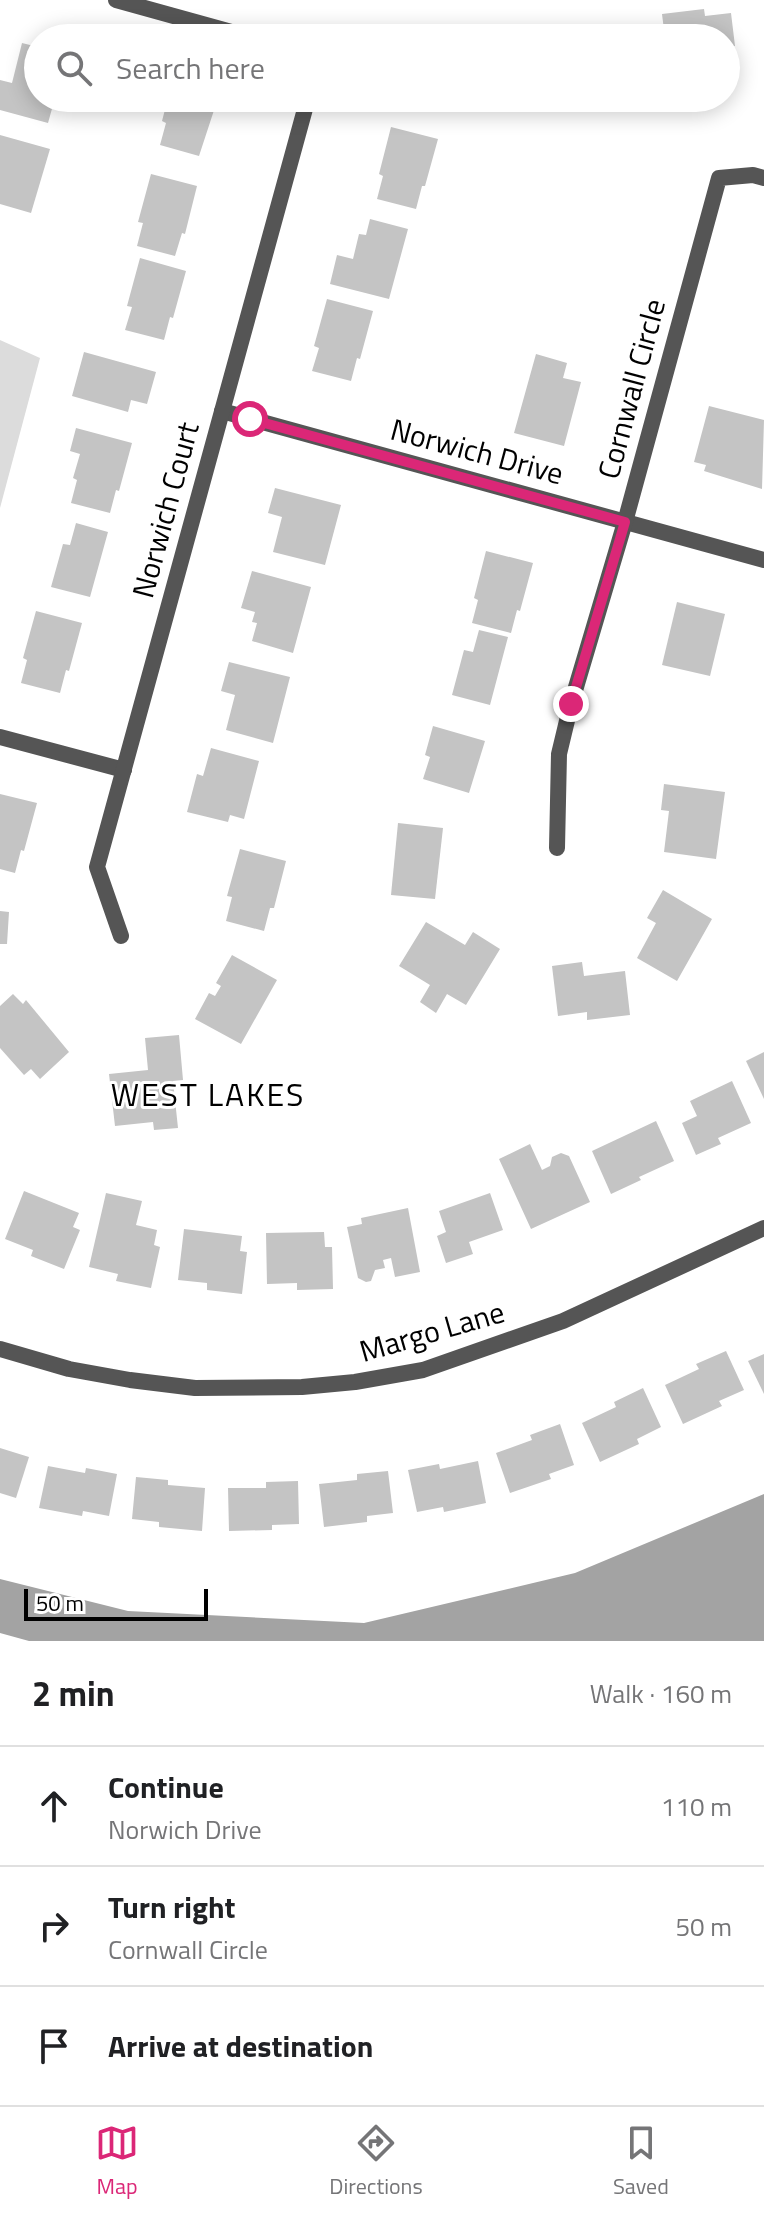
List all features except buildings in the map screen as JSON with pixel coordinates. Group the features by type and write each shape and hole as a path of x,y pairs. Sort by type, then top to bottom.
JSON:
{"street":[{"path":"116,0 203,24"},
{"name":"Norwich Court","path":"121,936 97,867 304,112"},
{"name":"Cornwall Circle","path":"557,848 559,754 571,704 625,522 719,178 753,175 764,178"},
{"name":"Norwich Drive","path":"222,411 764,560"},
{"path":"0,737 124,770"},
{"name":"Margo Lane","path":"0,1349 69,1369 195,1388 302,1387 355,1382 423,1370 563,1321 764,1228"}],"shaded area":[{"path":"0,340 40,358 0,508"},
{"path":"764,1494 764,1641 29,1641 0,1633 0,1579 128,1611 364,1623 575,1573"}],"district":[{"name":"WEST LAKES","path":"208,1095"}],"route":[{"path":"250,419 625,522 571,704"}]}
